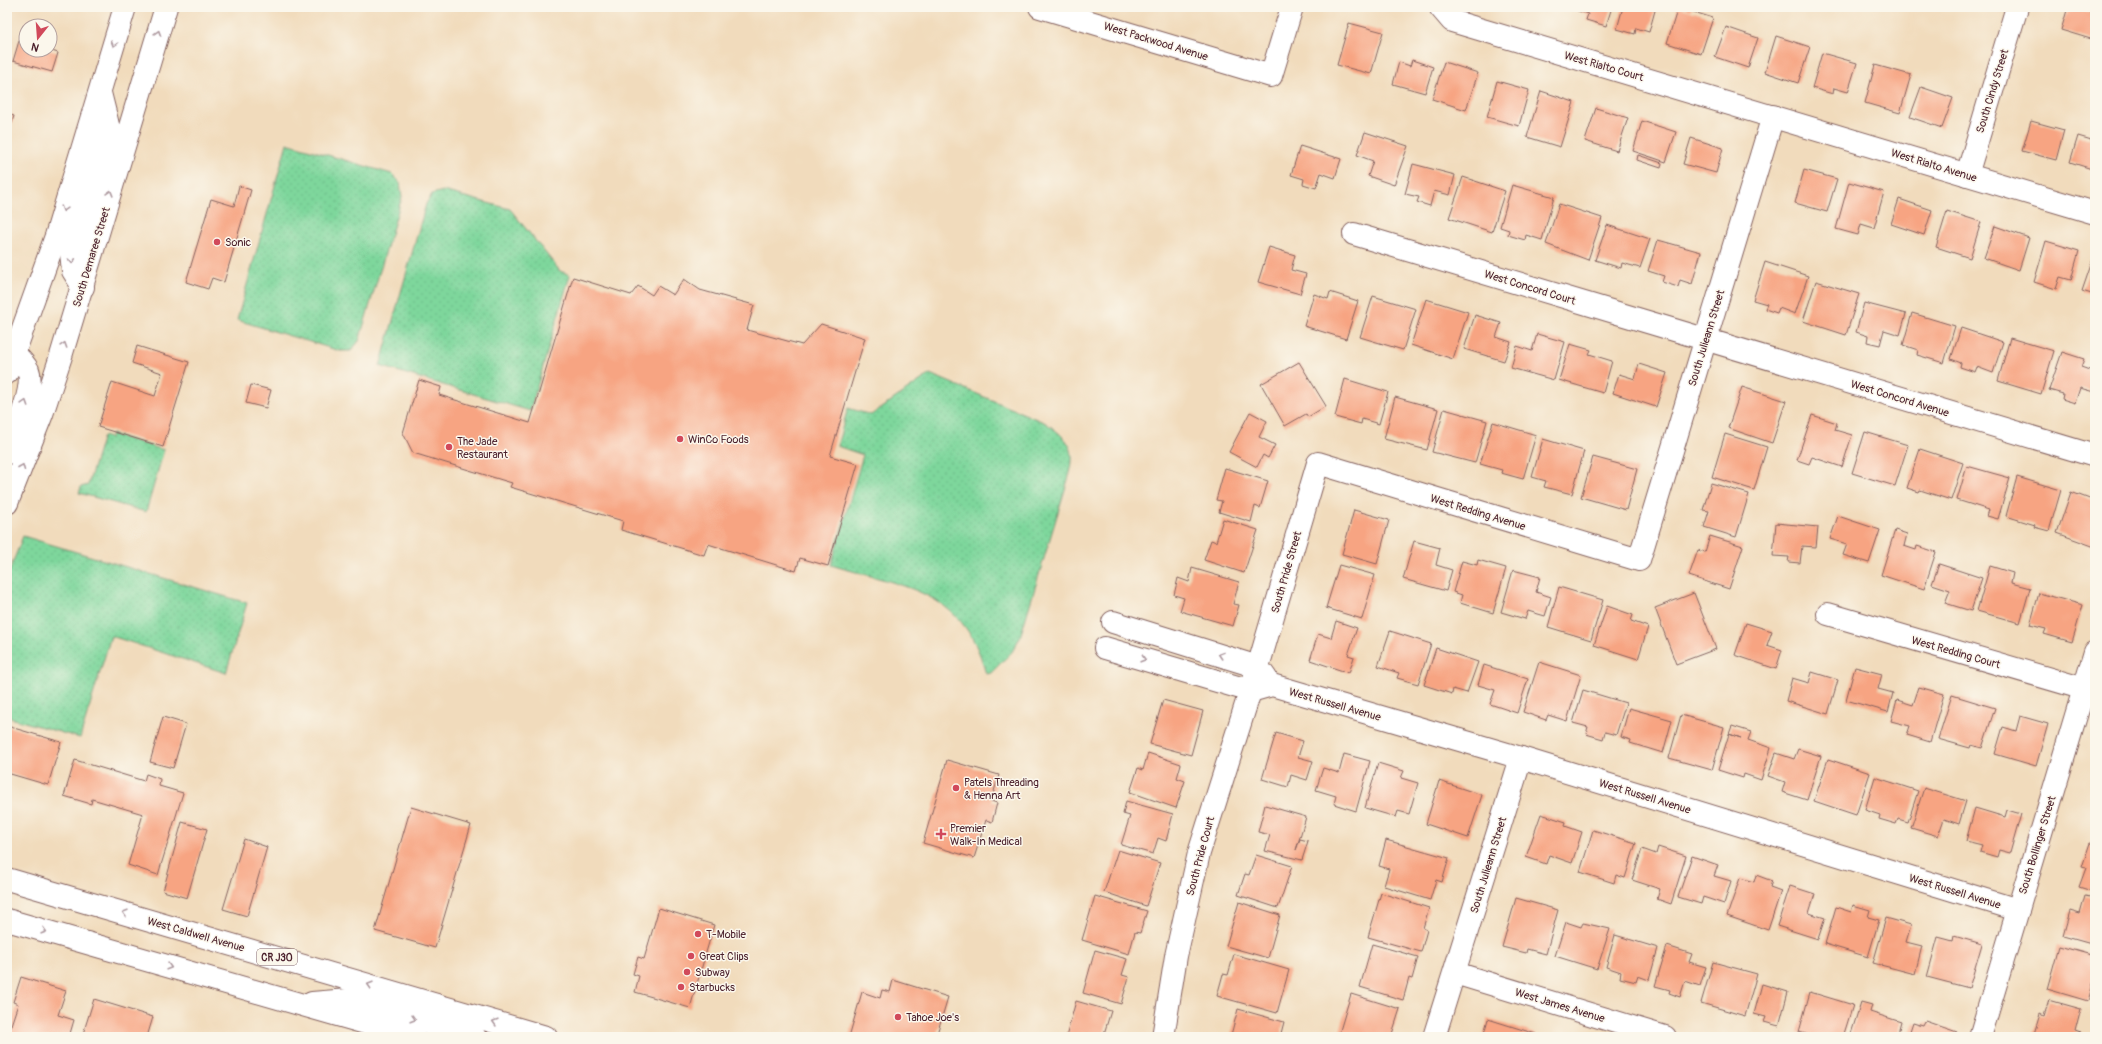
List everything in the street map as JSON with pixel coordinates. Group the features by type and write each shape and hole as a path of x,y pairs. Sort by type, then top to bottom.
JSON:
{"street":[{"path":"7,453 27,395 30,379 28,370 11,363 49,257 125,7"},
{"name":"South Demaree Street","path":"7,503 42,414 83,286 166,7"},
{"name":"West Packwood Avenue","path":"1040,7 1271,76 1292,7"},
{"name":"West Rialto Court","path":"1440,7 1452,21 1773,116"},
{"name":"South Cindy Street","path":"1966,174 2017,7"},
{"path":"83,286 73,271 71,253 109,129 100,92"},
{"name":"West Rialto Avenue","path":"1773,116 2095,213"},
{"name":"South Julieann Street","path":"1639,560 1773,116"},
{"name":"West Concord Court","path":"1354,234 1706,340"},
{"name":"West Concord Avenue","path":"1706,340 2095,456"},
{"name":"West Redding Avenue","path":"1318,463 1639,560"},
{"name":"South Pride Street","path":"1259,681 1318,463"},
{"name":"West Redding Court","path":"1828,614 2090,691"},
{"name":"West Russell Avenue","path":"1113,622 1259,681"},
{"name":"West Russell Avenue","path":"1105,648 1259,681 1521,758 2018,910"},
{"name":"South Bollinger Street","path":"1980,1037 2018,910 2090,691 2095,652"},
{"name":"South Pride Court","path":"1163,1037 1176,956 1199,853 1259,681"},
{"name":"South Julieann Street","path":"1434,1037 1521,758"},
{"name":"West Caldwell Avenue","path":"7,879 546,1037"},
{"path":"7,920 414,1037"},
{"name":"West James Avenue","path":"1454,973 1665,1037"},
{"path":"297,1004 348,1000 475,1037"}],"green space":[{"path":"287,143 392,174 400,182 402,197 359,341 351,351 340,351 237,320"},
{"path":"443,191 510,209 560,271 570,275 530,411 380,366 426,204 432,194"},
{"path":"930,374 1046,423 1064,438 1071,449 1072,464 1070,473 1020,637 1012,652 991,673 987,674 975,644 962,623 945,607 926,595 905,586 831,565 863,455 837,446 848,408 871,415"},
{"path":"112,434 164,450 146,512 79,493 81,487 88,485 103,436 110,438"},
{"path":"23,536 247,603 226,673 111,636 80,738 7,717 7,577"}],"building":[{"path":"1576,7 1612,7 1606,26 1586,20 1588,14 1575,10"},
{"path":"1623,7 1656,7 1649,32 1636,28 1635,34 1617,29"},
{"path":"1678,7 1713,18 1701,54 1667,43"},
{"path":"1682,7 1692,7 1691,10"},
{"path":"2068,7 2095,13 2094,40 2061,30"},
{"path":"1349,23 1383,32 1371,74 1337,65"},
{"path":"1726,27 1758,38 1748,68 1715,57"},
{"path":"1776,36 1810,47 1798,83 1765,72"},
{"path":"18,44 18,58 56,58 52,72 13,61"},
{"path":"1822,53 1857,63 1848,92 1834,88 1833,94 1812,88"},
{"path":"1412,60 1433,67 1425,93 1393,84 1399,62 1410,66"},
{"path":"1444,62 1478,73 1466,110 1432,99"},
{"path":"1875,65 1911,75 1900,113 1865,103"},
{"path":"7,76 11,77 7,90"},
{"path":"1497,81 1529,90 1519,126 1487,117"},
{"path":"1921,87 1953,98 1942,128 1910,117"},
{"path":"1541,91 1574,102 1560,147 1527,137"},
{"path":"1596,108 1628,118 1617,151 1585,141"},
{"path":"7,113 14,116 7,138"},
{"path":"1642,121 1676,132 1666,162 1633,151"},
{"path":"2031,121 2064,130 2056,160 2022,151"},
{"path":"1365,132 1408,146 1394,185 1368,176 1373,161 1357,155"},
{"path":"2078,136 2095,141 2095,170 2070,162"},
{"path":"1691,138 1723,148 1716,173 1683,164"},
{"path":"1300,146 1341,159 1335,178 1321,173 1316,188 1303,184 1304,179 1291,175"},
{"path":"1638,155 1662,163 1661,168 1637,160"},
{"path":"1413,164 1455,175 1450,195 1434,191 1430,206 1417,202 1419,197 1405,194"},
{"path":"1804,170 1837,179 1827,212 1795,203"},
{"path":"1463,177 1505,191 1492,232 1449,218"},
{"path":"1849,182 1884,192 1874,228 1861,224 1858,235 1836,229"},
{"path":"1512,185 1554,197 1542,240 1526,235 1525,240 1508,235 1509,230 1500,227"},
{"name":"Sonic","path":"239,186 251,190 224,282 212,278 208,289 186,282 211,199 234,206"},
{"path":"1899,199 1932,210 1924,235 1891,224"},
{"path":"1559,204 1602,218 1588,260 1546,244"},
{"path":"1947,211 1981,222 1970,258 1936,247"},
{"path":"1607,225 1650,239 1640,268 1622,263 1621,268 1595,260"},
{"path":"1995,226 2029,238 2019,270 1984,258"},
{"path":"1658,240 1701,252 1692,284 1680,280 1678,287 1662,282 1664,276 1648,271"},
{"path":"2046,241 2079,251 2071,280 2060,277 2056,289 2034,282"},
{"path":"1269,247 1295,255 1291,270 1306,274 1300,294 1258,282"},
{"path":"2095,253 2095,295 2082,291"},
{"path":"1765,262 1808,276 1795,314 1779,308 1777,313 1765,309 1767,304 1753,300"},
{"name":"WinCo Foods","path":"573,277 631,295 638,286 652,295 658,286 673,295 684,279 700,290 754,305 747,330 802,345 821,324 865,338 830,456 858,464 828,566 800,558 796,571 708,544 704,555 621,530 623,521 510,487 512,483 413,453 403,433 419,380 441,387 439,395 530,423"},
{"path":"1816,281 1859,294 1846,335 1803,321"},
{"path":"1330,292 1358,301 1346,339 1304,326 1314,294 1328,299"},
{"path":"1373,296 1416,309 1403,350 1360,337"},
{"path":"1426,299 1468,312 1453,359 1411,345"},
{"path":"1864,303 1906,314 1900,335 1884,330 1880,345 1867,342 1868,336 1856,332"},
{"path":"1912,313 1955,326 1944,363 1917,355 1918,350 1903,345"},
{"path":"1475,315 1501,323 1496,337 1511,342 1504,361 1464,349"},
{"path":"1961,328 2003,342 1993,373 1977,367 1975,372 1960,367 1961,363 1951,359"},
{"path":"1537,334 1565,342 1554,380 1511,368 1517,346 1532,351"},
{"path":"2010,338 2054,351 2041,394 1998,381"},
{"path":"1570,344 1591,350 1589,354 1612,361 1603,393 1559,380"},
{"path":"137,346 189,362 163,447 98,427 112,382 155,396 162,373 132,363"},
{"path":"2062,352 2084,359 2081,367 2095,372 2094,392 2080,388 2075,403 2062,399 2063,394 2049,390"},
{"path":"1299,362 1326,406 1308,417 1306,414 1285,426 1261,384"},
{"path":"1639,364 1667,373 1656,407 1613,393 1619,374 1635,379"},
{"path":"1345,379 1388,392 1379,424 1362,419 1361,424 1335,417"},
{"path":"251,385 271,390 266,408 246,403"},
{"path":"1742,387 1786,401 1772,443 1728,428"},
{"path":"1395,397 1438,409 1427,450 1384,439"},
{"path":"1444,409 1487,421 1475,463 1432,452"},
{"path":"1250,412 1267,421 1259,437 1275,445 1268,458 1263,455 1257,467 1229,452"},
{"path":"1812,415 1837,423 1835,430 1852,435 1842,467 1812,457 1809,464 1797,460"},
{"path":"1493,422 1536,435 1523,479 1501,473 1502,470 1480,464"},
{"path":"1865,432 1908,445 1895,486 1852,473"},
{"path":"1725,434 1767,447 1754,490 1712,477"},
{"path":"1543,439 1584,451 1572,494 1544,487 1546,481 1532,477"},
{"path":"1920,449 1963,463 1951,500 1920,490 1919,492 1907,488"},
{"path":"1593,457 1637,469 1626,510 1581,497"},
{"path":"1967,466 2010,478 1998,519 1987,516 1989,510 1957,500"},
{"path":"1225,468 1268,481 1260,508 1255,506 1251,522 1219,512 1222,501 1216,500"},
{"path":"2017,477 2061,490 2049,531 2006,516"},
{"path":"1711,483 1749,494 1736,537 1704,527 1709,511 1703,510"},
{"path":"2071,492 2095,501 2095,547 2057,533"},
{"path":"1354,510 1389,520 1377,564 1342,554"},
{"path":"1838,516 1880,530 1869,563 1843,555 1847,544 1830,539"},
{"path":"1223,519 1258,530 1244,573 1204,560 1211,540 1216,542"},
{"path":"1776,523 1818,527 1816,547 1802,546 1800,563 1788,562 1789,557 1773,556"},
{"path":"1895,530 1907,534 1904,546 1916,550 1917,546 1936,552 1924,589 1881,575"},
{"path":"1710,536 1743,546 1729,589 1689,576 1698,550 1705,552"},
{"path":"1414,541 1440,548 1436,565 1452,570 1446,591 1403,579"},
{"path":"1478,560 1506,568 1493,613 1460,603 1462,595 1453,592 1462,561 1477,565"},
{"path":"1939,564 1982,578 1971,611 1945,603 1950,590 1932,584"},
{"path":"1339,565 1375,575 1362,619 1326,608"},
{"path":"1990,566 2013,573 2011,583 2030,588 2020,623 1977,611"},
{"path":"1192,568 1239,582 1233,604 1239,605 1233,626 1180,611 1184,598 1174,595 1178,578 1189,582"},
{"path":"1513,570 1540,577 1536,592 1551,597 1545,616 1528,611 1525,619 1501,612"},
{"path":"1559,587 1603,600 1591,640 1548,627"},
{"path":"1694,593 1716,649 1676,664 1655,608"},
{"path":"2039,593 2083,605 2072,642 2044,634 2046,629 2030,625"},
{"path":"1607,606 1633,615 1631,621 1648,627 1638,659 1594,645"},
{"path":"1336,621 1357,628 1348,655 1354,657 1349,673 1310,660 1318,634 1331,638"},
{"path":"1746,623 1772,631 1767,645 1782,650 1776,669 1735,655"},
{"path":"1390,631 1431,644 1418,684 1397,678 1399,673 1378,666"},
{"path":"1436,648 1478,662 1467,693 1453,689 1452,694 1424,685"},
{"path":"1539,662 1581,675 1567,721 1548,715 1546,720 1523,712"},
{"path":"1484,665 1528,679 1517,713 1490,704 1495,690 1478,685"},
{"path":"1855,667 1882,674 1878,689 1893,693 1888,712 1846,700"},
{"path":"1812,672 1838,680 1828,714 1786,701 1792,678 1809,683"},
{"path":"1919,687 1944,694 1930,742 1907,735 1910,726 1891,721 1897,700 1913,705"},
{"path":"1583,690 1626,703 1616,735 1605,732 1603,739 1586,734 1588,727 1573,723"},
{"path":"1952,695 1995,708 1982,748 1971,745 1970,748 1938,739"},
{"path":"1163,700 1203,711 1191,755 1150,744"},
{"path":"1629,708 1672,720 1663,753 1630,743 1631,740 1621,737"},
{"path":"1681,715 1724,727 1712,770 1669,758"},
{"path":"2020,716 2048,724 2036,766 1995,754 2003,727 2016,731"},
{"path":"163,717 186,724 173,768 150,762"},
{"path":"7,726 61,742 48,785 7,773"},
{"path":"1732,726 1751,732 1748,740 1771,748 1761,780 1744,774 1743,778 1718,770"},
{"path":"1276,733 1303,741 1298,757 1313,761 1307,780 1291,775 1288,787 1262,779"},
{"path":"1798,749 1821,756 1807,800 1782,792 1785,782 1768,776 1776,753 1794,759"},
{"path":"1148,753 1181,764 1177,778 1185,781 1176,808 1130,792 1138,768 1143,770"},
{"path":"1344,754 1370,761 1356,811 1334,804 1336,796 1316,790 1323,768 1339,773"},
{"path":"1828,759 1870,773 1856,815 1814,801"},
{"path":"75,760 144,781 146,774 160,779 159,786 183,793 158,875 128,865 143,814 92,799 91,804 64,796"},
{"path":"947,760 999,775 991,801 997,803 992,822 986,820 974,858 923,843"},
{"path":"1378,763 1404,771 1401,778 1418,783 1409,814 1398,811 1396,817 1365,808"},
{"path":"1875,777 1918,791 1908,822 1898,819 1896,824 1879,819 1880,815 1865,810"},
{"path":"1439,781 1482,795 1468,838 1426,824"},
{"path":"1924,788 1966,801 1959,824 1944,819 1938,836 1911,828"},
{"path":"1126,801 1173,814 1166,841 1158,838 1153,854 1121,845 1130,816 1123,814"},
{"path":"1265,805 1306,817 1296,850 1300,839 1308,841 1302,860 1265,851 1270,835 1258,832"},
{"path":"411,807 471,825 435,948 375,931"},
{"path":"1975,808 2005,817 2007,810 2021,814 2010,853 1999,850 1997,857 1980,852 1982,845 1966,841"},
{"path":"1541,814 1566,822 1565,826 1582,832 1572,863 1549,855 1546,864 1526,857"},
{"path":"182,822 207,829 187,898 163,891"},
{"path":"1593,830 1636,843 1625,878 1616,875 1614,883 1580,872"},
{"path":"244,839 267,847 247,916 223,909"},
{"path":"1386,840 1449,858 1442,882 1436,880 1430,900 1384,886 1389,869 1379,866"},
{"path":"2090,843 2095,844 2095,892 2079,887 2086,868 2082,867"},
{"path":"1658,847 1686,856 1671,904 1657,899 1660,889 1632,880 1642,849 1656,854"},
{"path":"1118,850 1160,863 1146,906 1104,892"},
{"path":"1256,855 1292,866 1278,908 1238,895 1245,874 1249,875"},
{"path":"1692,856 1718,865 1714,876 1731,881 1724,904 1703,897 1701,904 1678,897"},
{"path":"1756,875 1772,881 1770,887 1781,891 1768,930 1727,916 1740,878 1754,882"},
{"path":"1790,886 1815,894 1809,913 1825,918 1818,939 1777,926"},
{"path":"1381,893 1429,908 1423,928 1427,930 1421,952 1368,937"},
{"path":"1095,896 1147,911 1140,933 1135,932 1129,954 1082,940"},
{"path":"2085,896 2095,898 2095,945 2063,936 2070,911 2080,914"},
{"path":"1516,898 1558,910 1546,954 1527,949 1526,953 1502,947"},
{"path":"1239,902 1280,915 1268,958 1226,946"},
{"path":"1853,905 1870,910 1868,917 1879,920 1868,957 1825,944 1836,907 1851,912"},
{"path":"659,908 714,925 690,1008 635,992 639,976 633,974 638,957 644,959"},
{"path":"1886,918 1911,925 1906,942 1922,946 1915,974 1873,963"},
{"path":"1566,922 1581,927 1583,923 1610,929 1597,969 1555,956"},
{"path":"1615,935 1658,948 1649,980 1638,976 1636,982 1620,978 1621,972 1606,967"},
{"path":"1954,936 1982,944 1969,988 1927,977 1938,937 1953,941"},
{"path":"1372,944 1418,957 1412,979 1409,978 1403,1000 1360,987"},
{"path":"1667,946 1692,954 1689,962 1706,967 1700,986 1685,981 1680,997 1669,993 1670,990 1655,986"},
{"path":"2059,946 2095,956 2095,977 2088,1001 2047,989"},
{"path":"1095,950 1127,959 1122,975 1129,977 1121,1004 1083,993"},
{"path":"1234,954 1289,970 1277,1013 1217,996 1223,974 1228,975"},
{"path":"1713,962 1757,974 1745,1016 1701,1003"},
{"path":"21,977 66,991 58,1015 74,1020 69,1037 7,1037 18,1004 13,1002"},
{"name":"Tahoe Joe's","path":"893,980 948,997 936,1037 849,1037 862,992 880,998 882,990 890,992"},
{"path":"1762,984 1788,992 1779,1026 1764,1022 1766,1017 1754,1014"},
{"path":"1810,992 1853,1005 1843,1037 1816,1037 1799,1032"},
{"path":"1351,994 1400,1009 1391,1037 1338,1037"},
{"path":"94,999 153,1017 147,1037 82,1037"},
{"path":"2049,1000 2081,1009 2075,1032 2084,1035 2084,1037 2033,1037 2040,1014 2044,1016"},
{"path":"1076,1001 1111,1011 1103,1037 1086,1033 1085,1037 1066,1037"},
{"path":"1861,1002 1872,1005 1870,1012 1901,1022 1897,1037 1850,1037"},
{"path":"1238,1009 1284,1022 1280,1037 1236,1037 1231,1035"},
{"path":"1488,1019 1536,1034 1535,1037 1483,1037"},
{"path":"1925,1021 1957,1032 1955,1037 1908,1037 1913,1022 1923,1025"}],"place":[{"name":"Sonic","path":"217,242"},
{"name":"WinCo Foods","path":"680,439"},
{"name":"The Jade Restaurant","path":"449,447"},
{"name":"Patels Threading & Henna Art","path":"956,788"},
{"name":"Premier Walk-In Medical","path":"941,834"},
{"name":"T-Mobile","path":"698,934"},
{"name":"Great Clips","path":"691,956"},
{"name":"Subway","path":"687,972"},
{"name":"Starbucks","path":"681,987"},
{"name":"Tahoe Joe's","path":"898,1017"}]}
